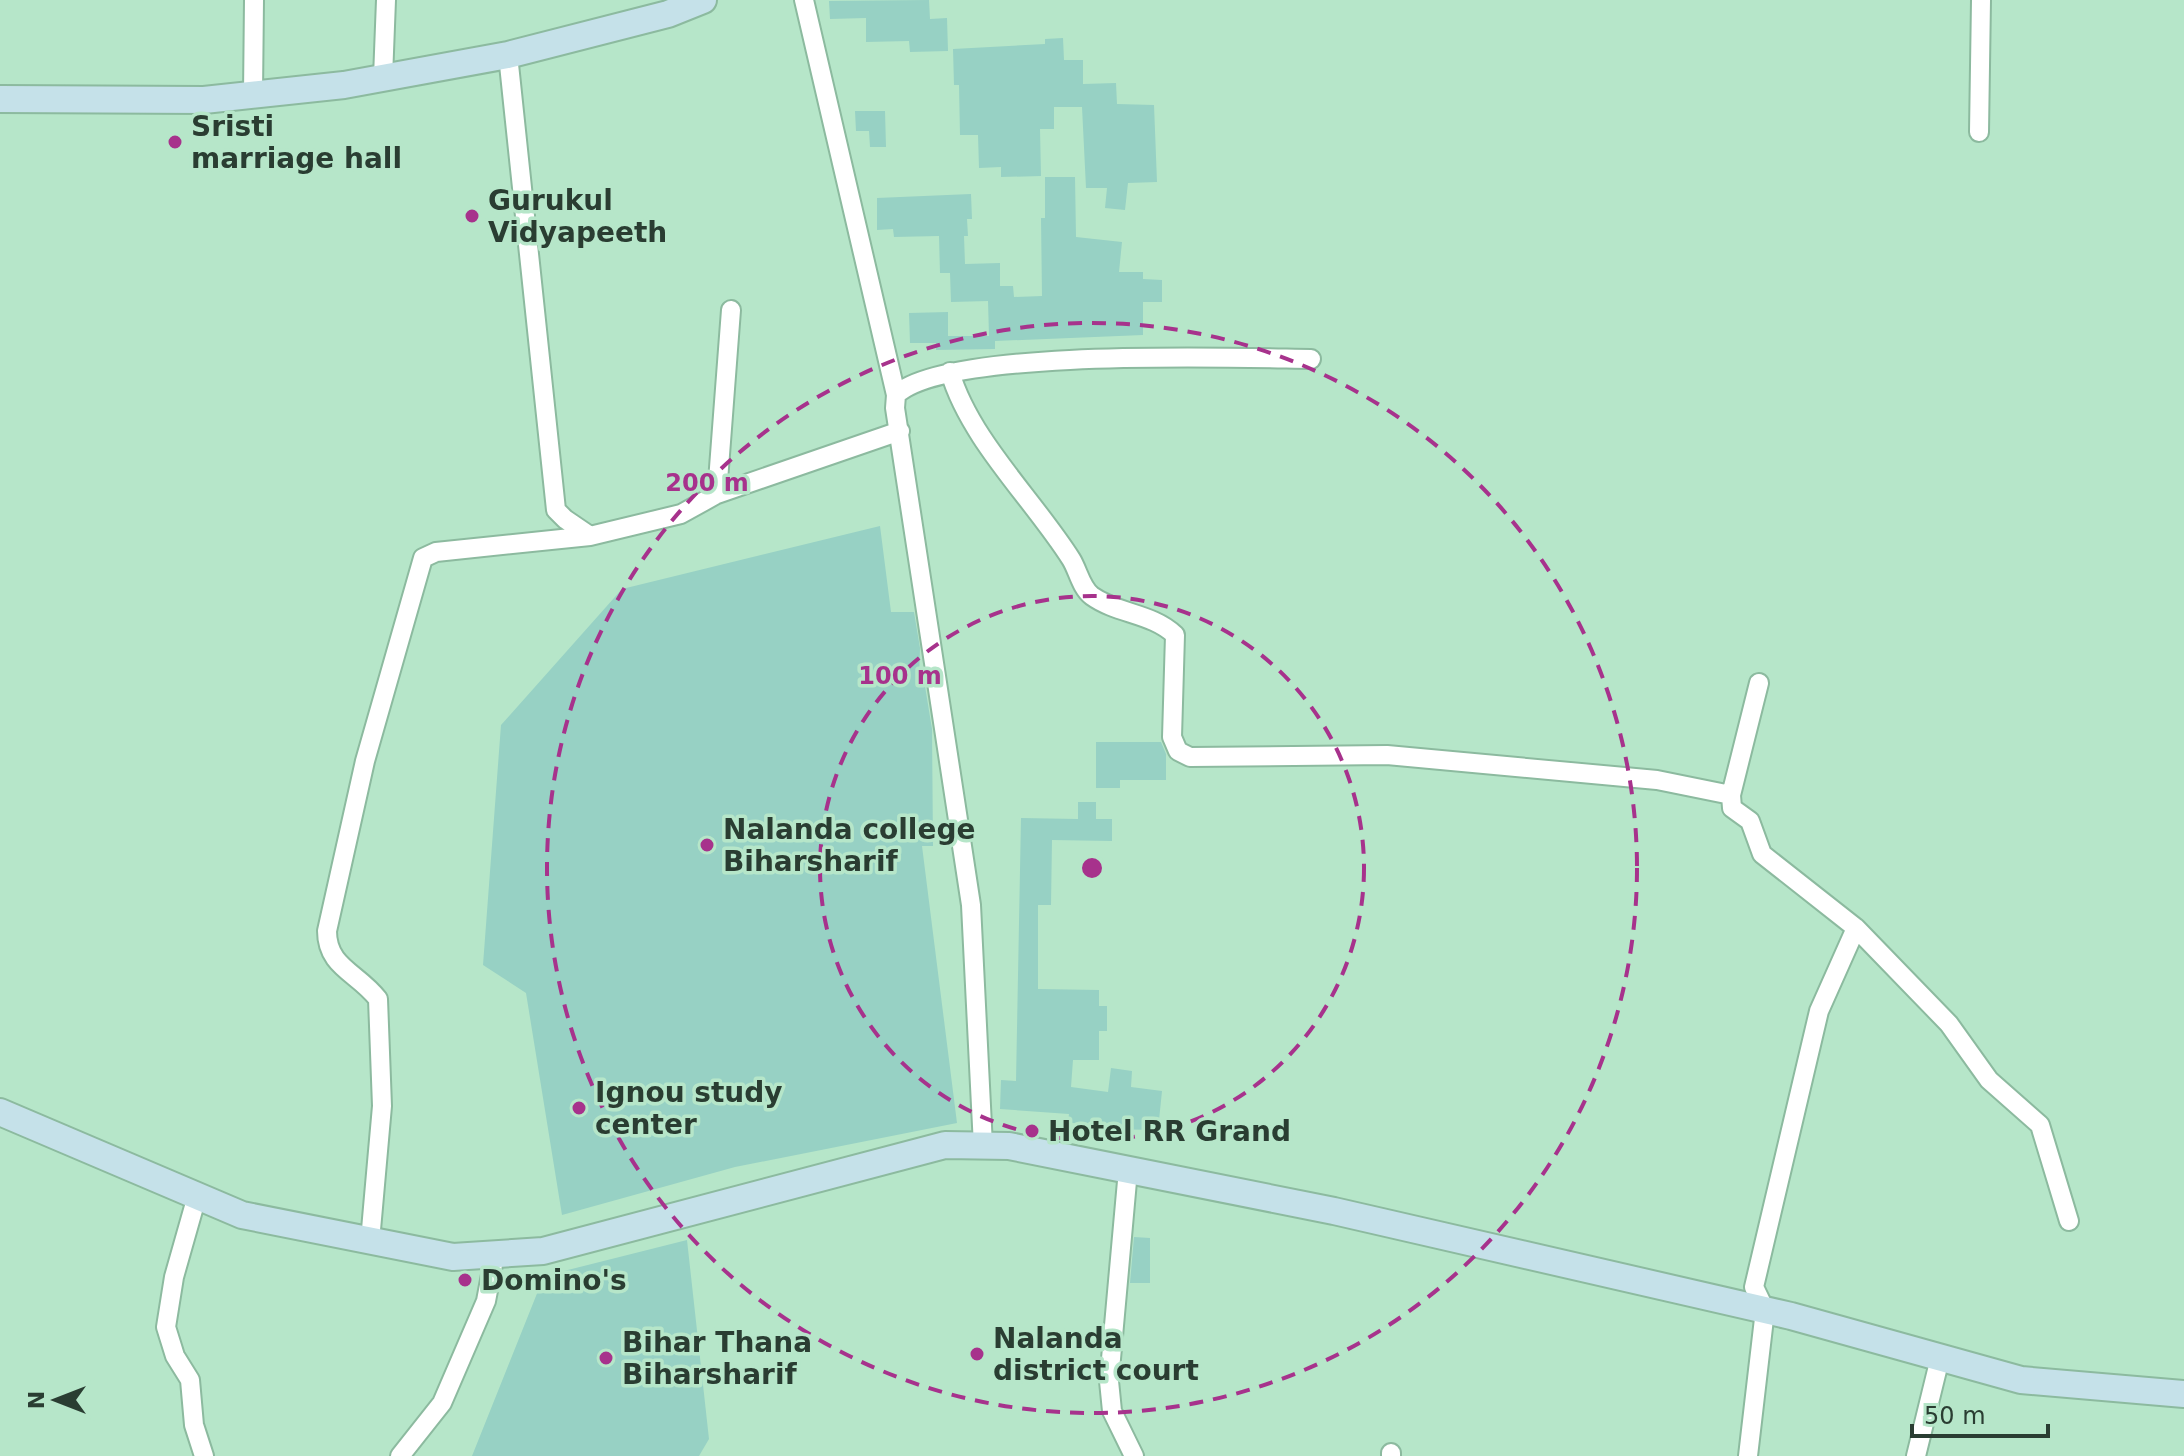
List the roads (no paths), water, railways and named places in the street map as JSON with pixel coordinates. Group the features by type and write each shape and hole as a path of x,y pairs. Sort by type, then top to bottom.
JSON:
{"main road":[{"path":"0,99 204,100 383,78 508,55 668,14 703,0"},
{"path":"0,1112 242,1215 453,1257 543,1251 945,1145 1009,1146 1334,1211 1765,1310 2021,1380 2184,1394"}],"street":[{"path":"253,94 254,0"},
{"path":"383,78 386,0"},
{"path":"804,0 896,395 971,905 983,1146"},
{"path":"1979,132 1981,0"},
{"path":"508,55 556,510 590,536"},
{"path":"717,494 731,310"},
{"path":"896,395 907,385 950,372 1064,360 1311,359"},
{"path":"950,372 965,412 1072,560 1089,594 1164,624 1175,635 1172,737 1178,751 1190,757 1387,755 1657,780 1731,795"},
{"path":"370,1241 382,1106 378,999 368,986 333,957 327,947 327,931 365,761 423,558 436,552 590,536 681,514 717,494 900,431"},
{"path":"1759,683 1731,795 1732,808 1750,821 1762,854 1856,928 1949,1024 1989,1080 2040,1125 2069,1221"},
{"path":"1748,1456 1765,1310 1754,1287 1819,1011 1856,928"},
{"path":"1128,1170 1109,1381 1112,1411 1134,1456"},
{"path":"197,1196 174,1277 166,1327 175,1356 190,1380 194,1425 204,1456"},
{"path":"400,1456 442,1403 486,1301 495,1254"},
{"path":"1916,1456 1940,1358"}],"place":[{"name":"Sristi marriage hall","path":"175,142"},
{"name":"Gurukul Vidyapeeth","path":"472,216"},
{"name":"Nalanda college Biharsharif","path":"707,845"},
{"name":"Ignou study center","path":"579,1108"},
{"name":"Hotel RR Grand","path":"1032,1131"},
{"name":"Domino's","path":"465,1280"},
{"name":"Nalanda district court","path":"977,1354"},
{"name":"Bihar Thana Biharsharif","path":"606,1358"}]}
